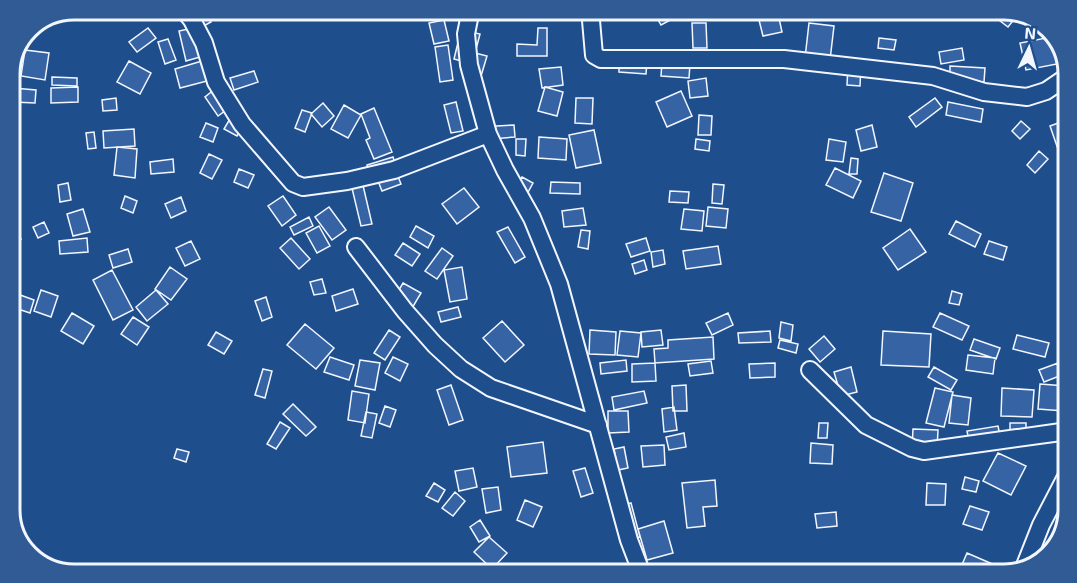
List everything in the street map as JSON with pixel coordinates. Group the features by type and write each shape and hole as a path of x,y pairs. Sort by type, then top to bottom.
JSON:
{"street":[{"path":"192,20 204,43 216,81 242,124 297,186 347,181 394,170 488,134"},
{"path":"469,20 466,34 469,65 488,134 532,218 559,284 629,540 638,564"},
{"path":"591,20 594,55 601,59 784,58 933,76 984,92 1027,97 1046,91 1057,83"},
{"path":"356,247 435,345 461,369 490,388 598,425"},
{"path":"810,370 866,425 912,448 924,451 1058,432"},
{"path":"1028,557 1041,525 1058,492"}],"building":[{"path":"195,20 210,20 211,22 200,28"},
{"path":"444,20 449,41 434,44 429,23"},
{"path":"658,20 670,20 661,25"},
{"path":"759,20 779,20 782,32 763,36"},
{"path":"999,20 1013,21 1008,27"},
{"path":"692,23 706,23 707,48 693,48"},
{"path":"809,23 834,26 830,60 805,58"},
{"path":"148,28 156,38 137,52 129,42"},
{"path":"193,28 200,57 186,61 179,31"},
{"path":"538,28 547,28 547,56 517,56 517,44 537,45"},
{"path":"461,30 480,34 475,53 487,56 481,76 463,72 465,62 454,59"},
{"path":"879,38 896,40 894,50 878,48"},
{"path":"1044,38 1055,56 1056,64 1026,70 1020,43"},
{"path":"168,39 176,60 165,64 158,42"},
{"path":"448,45 453,80 440,82 435,47"},
{"path":"962,48 964,60 941,64 939,52"},
{"path":"25,50 49,53 45,80 21,76"},
{"path":"129,61 151,73 140,94 117,82"},
{"path":"202,61 207,81 180,88 175,69"},
{"path":"619,61 647,62 646,74 619,72"},
{"path":"662,62 690,64 689,78 661,76"},
{"path":"848,66 861,66 860,86 847,85"},
{"path":"950,66 985,68 984,82 950,79"},
{"path":"561,67 563,85 542,88 539,69"},
{"path":"254,71 258,82 234,90 230,78"},
{"path":"52,77 77,78 77,86 52,85"},
{"path":"706,78 708,96 690,98 688,81"},
{"path":"78,87 78,102 51,103 51,88"},
{"path":"545,87 563,92 557,116 538,111"},
{"path":"20,89 36,90 35,103 20,102"},
{"path":"215,89 229,108 218,116 205,97"},
{"path":"681,91 692,116 667,127 656,102"},
{"path":"116,98 117,110 103,111 102,100"},
{"path":"576,98 593,98 592,124 575,123"},
{"path":"935,98 942,107 916,127 909,117"},
{"path":"456,102 463,131 451,133 444,105"},
{"path":"948,102 983,109 981,122 946,115"},
{"path":"323,103 334,116 322,127 311,114"},
{"path":"344,105 361,115 348,138 331,129"},
{"path":"374,108 392,152 374,159 366,140 370,138 361,114"},
{"path":"302,110 312,113 305,132 295,128"},
{"path":"699,115 712,116 711,135 698,135"},
{"path":"231,117 244,124 237,136 224,129"},
{"path":"1021,121 1030,129 1020,139 1012,131"},
{"path":"206,123 218,128 213,142 200,137"},
{"path":"1057,123 1057,147 1050,126"},
{"path":"514,125 515,137 480,140 479,127"},
{"path":"872,125 877,147 861,151 856,130"},
{"path":"134,129 135,146 104,148 103,131"},
{"path":"594,130 601,163 576,168 569,135"},
{"path":"94,132 96,148 88,149 86,133"},
{"path":"539,137 567,139 566,160 538,158"},
{"path":"516,139 526,139 525,156 516,155"},
{"path":"696,139 710,141 709,151 695,149"},
{"path":"829,139 846,142 843,162 826,160"},
{"path":"117,147 137,149 135,178 114,175"},
{"path":"1039,151 1048,159 1035,173 1027,165"},
{"path":"209,154 222,160 212,179 200,173"},
{"path":"393,157 397,170 370,178 367,165"},
{"path":"851,158 858,159 857,174 849,174"},
{"path":"173,159 174,172 151,174 150,162"},
{"path":"835,168 861,181 853,198 826,185"},
{"path":"239,169 254,175 248,188 234,182"},
{"path":"884,173 913,183 901,221 871,212"},
{"path":"397,174 401,184 382,191 378,181"},
{"path":"522,177 533,183 527,194 515,187"},
{"path":"362,181 372,224 361,226 351,184"},
{"path":"551,182 580,183 580,194 550,193"},
{"path":"68,183 71,200 60,202 58,185"},
{"path":"713,184 724,185 722,204 712,203"},
{"path":"464,188 479,207 457,224 442,204"},
{"path":"670,191 689,192 688,203 669,202"},
{"path":"125,196 137,201 133,213 121,208"},
{"path":"283,196 296,215 282,226 268,206"},
{"path":"181,197 186,211 171,218 165,204"},
{"path":"329,207 346,230 332,240 315,217"},
{"path":"708,207 728,209 726,228 706,226"},
{"path":"583,208 586,225 564,227 562,211"},
{"path":"83,209 90,232 73,236 67,214"},
{"path":"684,209 704,211 702,231 681,229"},
{"path":"309,217 313,226 294,235 290,227"},
{"path":"956,221 981,234 975,247 949,234"},
{"path":"44,222 49,233 38,238 33,227"},
{"path":"319,226 330,246 317,253 306,233"},
{"path":"416,226 434,236 428,248 410,237"},
{"path":"508,227 525,257 515,263 497,232"},
{"path":"910,229 926,252 898,270 883,248"},
{"path":"581,230 590,231 588,249 578,247"},
{"path":"87,238 88,252 60,254 59,241"},
{"path":"291,238 310,259 299,269 280,248"},
{"path":"646,238 650,251 631,257 626,244"},
{"path":"191,241 200,259 185,266 176,248"},
{"path":"989,241 1007,247 1003,260 984,254"},
{"path":"403,243 420,254 412,266 395,255"},
{"path":"718,246 721,264 686,269 683,251"},
{"path":"442,248 453,256 437,279 425,271"},
{"path":"128,249 132,262 113,268 109,255"},
{"path":"663,250 665,264 653,267 651,252"},
{"path":"644,260 647,270 635,274 632,264"},
{"path":"170,267 187,279 171,300 155,289"},
{"path":"462,267 467,299 450,302 444,270"},
{"path":"112,270 133,310 113,320 93,280"},
{"path":"322,279 326,293 314,295 310,282"},
{"path":"403,283 421,293 408,315 390,305"},
{"path":"353,289 358,304 336,311 332,296"},
{"path":"41,290 58,296 51,317 34,311"},
{"path":"156,290 168,304 147,321 136,307"},
{"path":"952,291 962,294 959,305 949,303"},
{"path":"20,295 34,300 30,313 20,310"},
{"path":"266,297 272,317 262,321 255,301"},
{"path":"458,307 461,317 441,322 438,312"},
{"path":"72,313 94,326 83,344 61,331"},
{"path":"728,313 733,325 712,335 706,323"},
{"path":"940,313 969,326 962,340 933,327"},
{"path":"133,317 149,327 137,345 121,334"},
{"path":"502,321 524,345 505,362 483,338"},
{"path":"781,322 793,325 791,341 779,338"},
{"path":"305,324 334,348 316,369 287,345"},
{"path":"389,330 400,337 385,360 374,353"},
{"path":"590,330 616,332 615,355 589,354"},
{"path":"661,330 663,345 642,347 641,332"},
{"path":"620,331 641,333 638,357 617,355"},
{"path":"770,331 771,342 739,343 738,333"},
{"path":"883,331 931,334 929,367 881,365"},
{"path":"216,332 232,341 224,354 208,345"},
{"path":"1017,335 1049,343 1045,357 1013,349"},
{"path":"824,336 835,349 820,362 809,349"},
{"path":"713,337 714,359 655,363 654,349 668,348 668,340"},
{"path":"974,339 1000,348 996,359 970,350"},
{"path":"780,340 798,344 796,353 778,348"},
{"path":"968,355 995,358 993,374 966,370"},
{"path":"330,357 354,365 349,380 324,372"},
{"path":"393,357 408,364 400,381 385,373"},
{"path":"360,360 380,363 375,390 355,386"},
{"path":"626,360 627,371 601,374 600,363"},
{"path":"711,361 713,373 690,376 688,364"},
{"path":"655,363 656,381 632,382 632,364"},
{"path":"775,363 775,377 750,378 749,364"},
{"path":"1058,363 1058,377 1044,382 1039,370"},
{"path":"851,367 857,392 841,396 834,372"},
{"path":"934,367 957,380 951,390 928,377"},
{"path":"263,369 272,371 265,398 255,395"},
{"path":"1040,384 1058,385 1058,411 1038,409"},
{"path":"451,385 463,420 449,425 437,390"},
{"path":"686,385 687,411 673,411 672,386"},
{"path":"935,388 953,392 944,427 926,423"},
{"path":"1002,388 1034,390 1032,417 1001,416"},
{"path":"352,391 369,394 365,423 348,420"},
{"path":"644,391 647,403 614,410 612,397"},
{"path":"952,395 971,398 968,425 949,423"},
{"path":"293,404 316,427 306,436 283,414"},
{"path":"385,406 396,410 390,427 379,423"},
{"path":"674,407 677,430 664,432 662,409"},
{"path":"608,411 628,411 629,432 608,433"},
{"path":"366,412 377,414 372,438 361,436"},
{"path":"280,422 290,428 276,449 267,444"},
{"path":"819,423 828,423 827,438 818,438"},
{"path":"1010,423 1026,423 1026,435 1010,436"},
{"path":"998,426 1000,436 969,441 967,431"},
{"path":"913,429 938,430 937,449 912,448"},
{"path":"684,433 686,447 669,450 666,437"},
{"path":"543,442 547,473 511,477 507,447"},
{"path":"811,443 833,445 832,464 810,463"},
{"path":"664,445 665,465 643,467 641,446"},
{"path":"624,447 628,468 618,470 614,449"},
{"path":"177,449 189,452 186,462 174,458"},
{"path":"998,453 1026,466 1011,495 983,481"},
{"path":"473,468 477,487 459,491 455,471"},
{"path":"585,468 593,493 581,497 573,471"},
{"path":"965,477 979,481 976,492 962,489"},
{"path":"715,480 717,506 703,507 705,526 687,528 682,483"},
{"path":"434,483 445,490 438,502 426,496"},
{"path":"927,483 946,484 945,505 926,505"},
{"path":"498,487 501,510 486,513 482,489"},
{"path":"455,492 465,501 453,516 442,508"},
{"path":"525,500 542,507 533,527 517,520"},
{"path":"631,503 640,537 625,541 616,507"},
{"path":"970,506 989,512 982,530 963,524"},
{"path":"836,512 837,526 817,528 815,514"},
{"path":"480,520 490,536 479,542 470,527"},
{"path":"664,521 673,553 647,560 638,529"},
{"path":"489,537 507,553 497,564 487,564 474,552"},
{"path":"967,553 992,564 962,564"}]}
